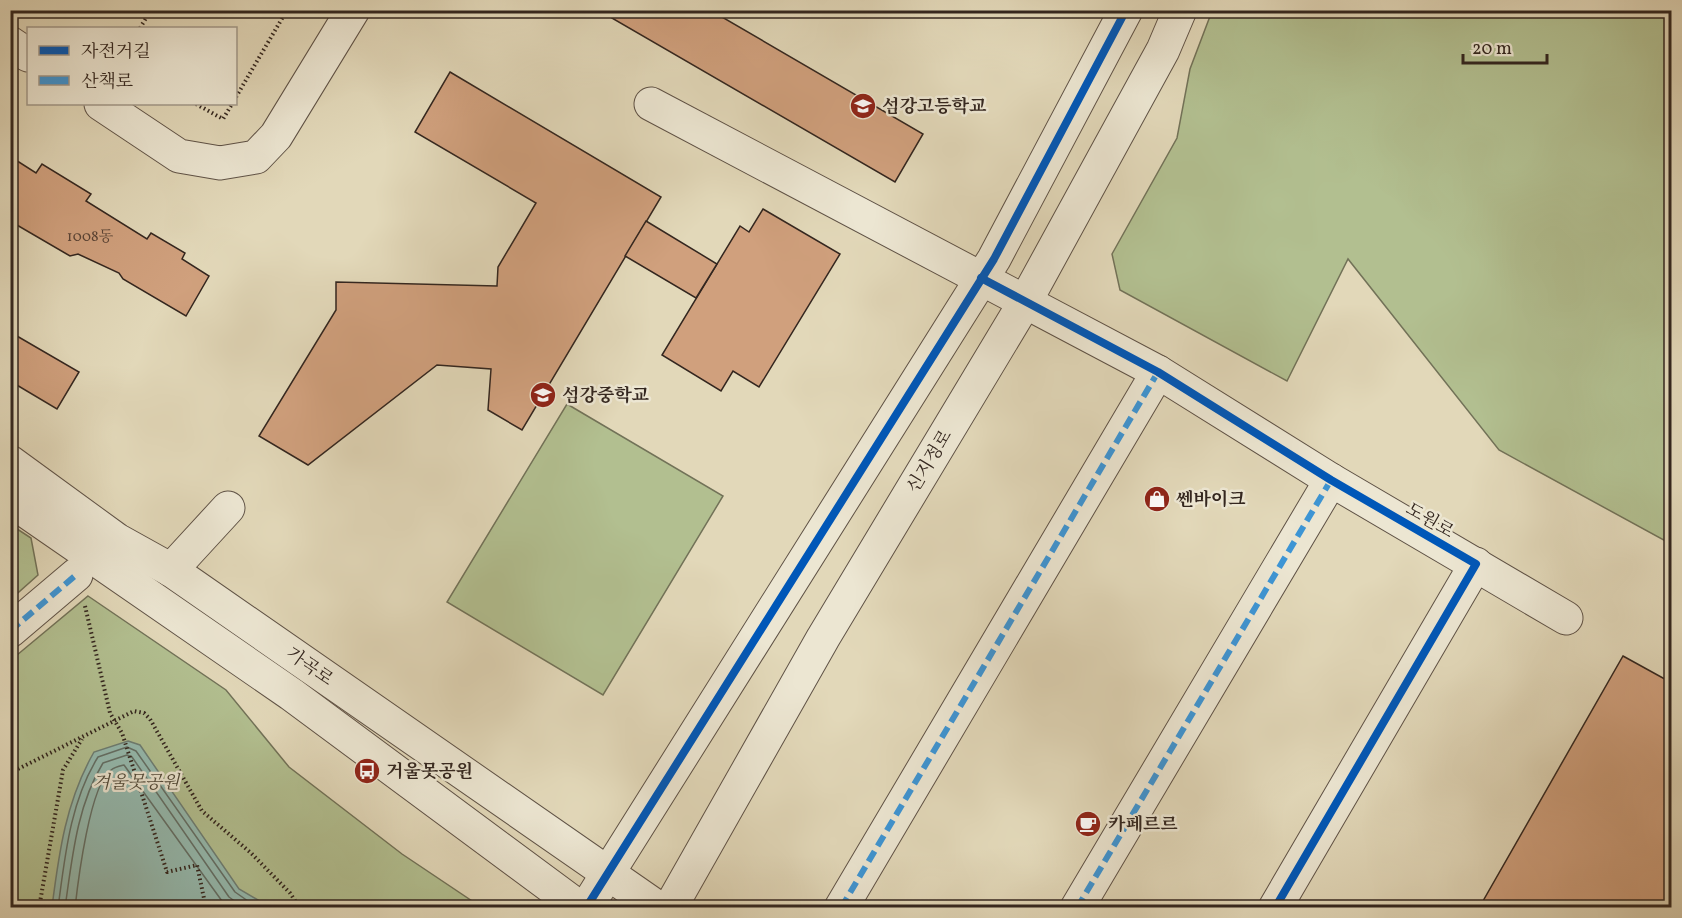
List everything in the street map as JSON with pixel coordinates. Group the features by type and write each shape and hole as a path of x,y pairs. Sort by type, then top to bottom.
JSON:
{"street":[{"path":"102,105 179,156 220,163 256,157 276,136 353,10"},
{"path":"586,908 981,278 1126,10"},
{"name":"신지정로","path":"670,908 823,638 1025,302 1163,50 1180,10"},
{"path":"10,43 27,54"},
{"name":"도원로","path":"651,104 1158,372 1331,480 1566,618"},
{"path":"841,908 1158,372"},
{"name":"가곡로","path":"10,462 117,540 171,570 608,871 658,908"},
{"path":"1077,908 1331,480"},
{"name":"가곡로","path":"10,500 291,694 580,908"},
{"path":"171,570 228,508"},
{"path":"1275,908 1476,564"},
{"path":"10,631 76,575"}],"path":[{"path":"141,27 151,10"},
{"path":"237,96 287,10"},
{"path":"198,105 223,119 231,105"},
{"path":"87,610 114,722 122,733 167,872 197,865 206,908"},
{"path":"10,773 134,711 144,713 202,811 251,853 290,893 300,908"},
{"path":"39,908 63,770 84,736"}],"green space":[{"path":"1212,11 1671,11 1671,544 1499,450 1348,259 1287,381 1120,290 1112,254 1177,138 1190,69"},
{"path":"567,404 723,496 603,695 447,602"},
{"path":"11,525 31,538 38,575 11,599"},
{"name":"겨울못공원","path":"88,596 226,690 289,767 402,854 481,907 11,908 11,660"}],"water":[{"path":"128,741 140,745 239,889 270,907 52,907 65,827 84,770 94,752"}],"building":[{"path":"598,10 710,10 923,134 895,182"},
{"path":"450,72 661,197 522,430 488,410 491,369 437,365 308,465 259,436 336,310 336,282 497,286 498,267 536,203 415,132"},
{"path":"11,157 36,173 42,164 91,194 86,201 147,239 151,233 185,253 182,259 209,276 186,316 123,279 119,273 78,254 70,256 10,221"},
{"path":"763,209 840,254 759,387 733,371 721,391 662,355 740,226 749,232"},
{"path":"646,221 717,264 696,298 625,256"},
{"path":"10,332 79,372 57,409 10,381"},
{"path":"1623,656 1672,683 1672,908 1479,908"}],"marked path":[{"path":"841,908 1158,372"},
{"path":"1077,908 1331,480"},
{"path":"10,631 76,575"}],"cycle path":[{"path":"586,908 994,259 1126,10"},
{"path":"981,278 1158,372 1331,480 1476,564 1275,908"}],"place":[{"name":"섬강고등학교","path":"863,106"},
{"name":"섬강중학교","path":"543,395"},
{"name":"쎈바이크","path":"1157,499"},
{"name":"거울못공원","path":"367,771"},
{"name":"카페르르","path":"1088,824"}]}
